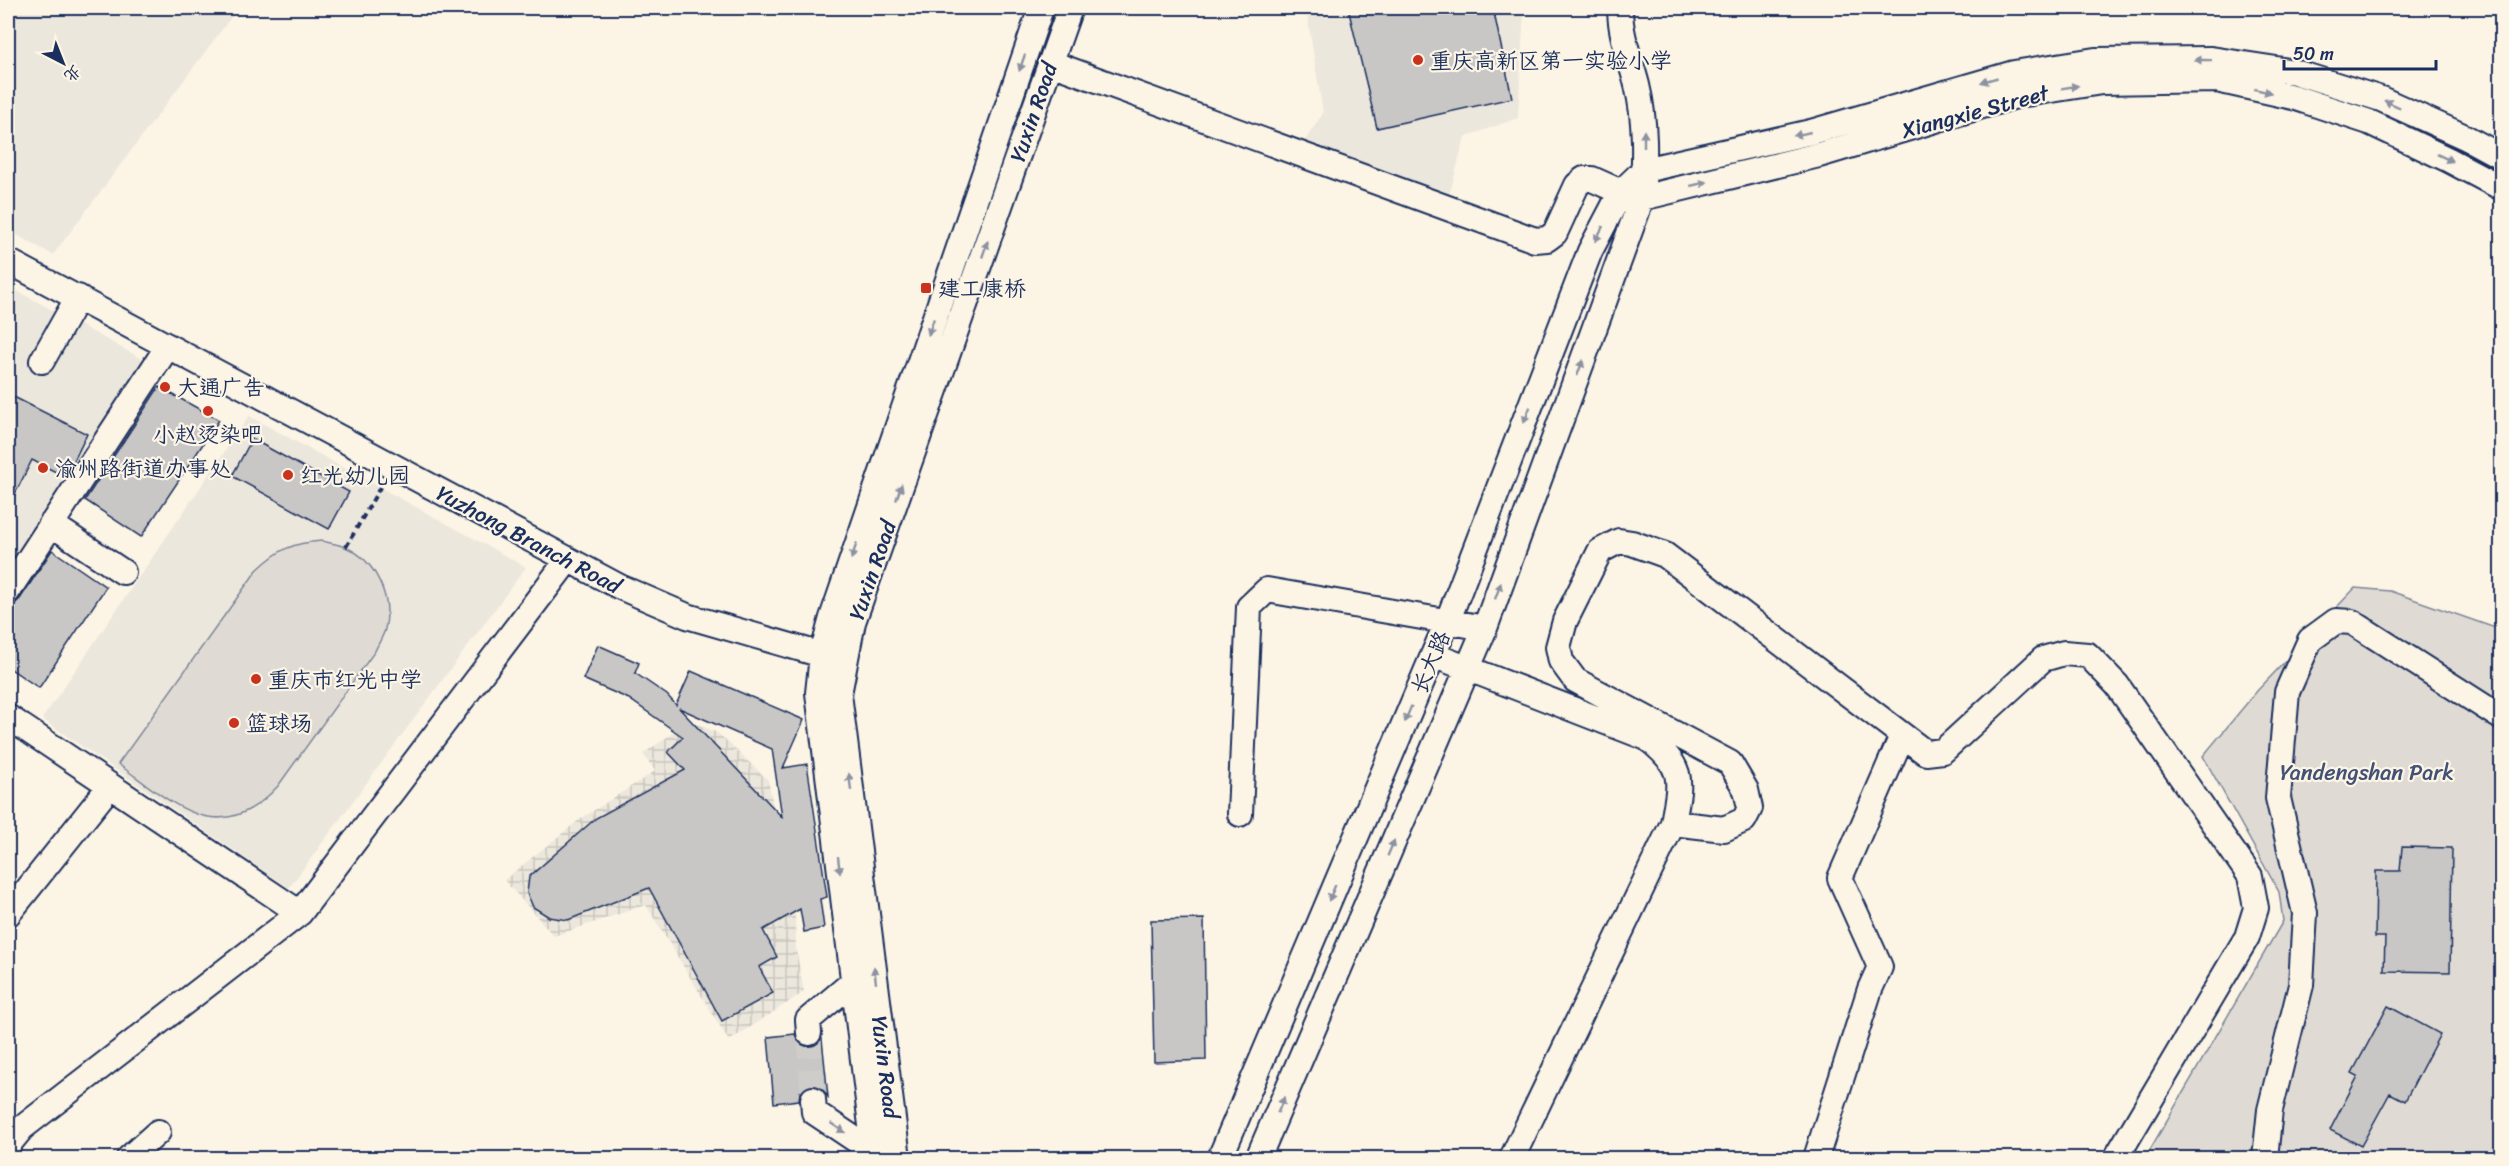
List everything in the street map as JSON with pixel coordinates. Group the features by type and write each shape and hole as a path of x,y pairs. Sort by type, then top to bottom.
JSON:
{"street":[{"name":"Yuxin Road","path":"898,1158 833,658 831,618 1041,8"},
{"name":"Yuxin Road","path":"875,1155 818,693 833,658 853,622 1070,8"},
{"path":"1050,63 1535,240 1547,239 1555,233 1577,185 1584,179 1592,179 1632,195 1644,170 1644,123 1637,86 1620,29 1620,8"},
{"name":"Xiangxie Street","path":"1644,170 1811,132 2014,73 2095,60 2211,59 2295,72 2380,99 2465,137 2502,157"},
{"name":"Xiangxie Street","path":"1632,195 1819,155 2019,95 2102,82 2217,80 2293,98 2358,118 2449,160 2502,188"},
{"name":"长大路","path":"1223,1152 1448,620 1590,251 1632,195"},
{"name":"长大路","path":"1259,1158 1485,628 1632,195"},
{"name":"Yuzhong Branch Road","path":"8,261 567,561 620,587 687,616 833,658"},
{"path":"42,361 78,297"},
{"path":"8,591 168,346"},
{"path":"51,524 123,572"},
{"path":"1674,823 1724,829 1744,820 1750,808 1746,790 1731,763 1575,680 1561,661 1558,646 1565,621 1600,551 1619,541 1632,543 1665,555 1926,753 1943,751 2043,659 2064,653 2088,655 2118,684 2250,876 2256,908 2247,937 2116,1158"},
{"path":"12,1128 300,914 567,561"},
{"path":"1240,814 1249,607 1268,590 1485,628"},
{"path":"2265,1158 2270,1110 2301,985 2305,914 2278,798 2287,692 2310,640 2336,621 2352,622 2502,718"},
{"path":"1433,655 1647,738 1668,755 1681,782 1674,823 1512,1158"},
{"path":"8,717 300,914"},
{"path":"1816,1158 1870,989 1880,967 1840,878 1902,736"},
{"path":"8,914 111,786"},
{"path":"809,1033 808,1020 853,982"},
{"path":"813,1099 814,1112 875,1155"},
{"path":"129,1158 158,1132"},
{"path":"1223,1152 1259,1158"}],"path":[{"path":"346,547 392,466"}],"shaded area":[{"path":"8,8 238,8 53,255 8,230"},
{"name":"重庆高新区第一实验小学","path":"1306,8 1524,8 1518,118 1465,137 1449,196 1304,142 1323,113"},
{"name":"渝州路街道办事处","path":"8,286 148,362 8,573"},
{"name":"重庆市红光中学","path":"249,416 526,567 289,888 42,719"},
{"path":"690,721 718,733 768,780 795,912 796,949 804,992 729,1041 646,905 554,936 504,880 579,820 655,771 643,754"}],"green space":[{"path":"322,541 342,546 356,553 373,570 384,593 387,617 385,629 375,651 278,786 256,805 236,815 216,818 196,814 177,805 118,764 257,570 287,548 302,543"},
{"name":"Yandengshan Park","path":"2355,588 2390,591 2501,630 2501,1158 2145,1158 2283,921 2279,892 2203,756 2257,691"}],"building":[{"path":"1348,8 1493,8 1512,98 1377,128"},
{"path":"159,387 219,420 141,537 85,500"},
{"path":"8,394 87,434 66,477 32,460 8,508"},
{"path":"252,439 349,492 329,529 232,476"},
{"path":"52,550 106,587 39,688 8,667 8,610 20,599"},
{"path":"598,645 639,663 635,673 667,695 676,705 691,671 804,720 783,768 807,764 827,897 820,899 824,928 804,932 800,909 763,930 777,957 759,967 773,993 722,1021 649,888 568,920 549,917 533,907 527,893 529,877 596,818 685,770 668,752 683,737 629,699 583,679","holes":["679,708 772,749 782,817"]},
{"path":"2402,847 2452,848 2450,972 2384,971 2385,937 2375,937 2376,871 2400,871"},
{"path":"1204,919 1206,1060 1154,1062 1151,920"},
{"path":"2388,1006 2440,1034 2405,1101 2390,1093 2361,1146 2330,1130 2358,1076 2352,1073"},
{"path":"795,1034 798,1041 810,1047 817,1045 822,1039 828,1097 820,1086 811,1085 800,1092 799,1100 774,1103 768,1037"}],"tunnel":[{"path":"809,1033 813,1099"}],"place":[{"name":"重庆高新区第一实验小学","path":"1418,60"},
{"name":"建工康桥","path":"926,288"},
{"name":"大通广告","path":"165,387"},
{"name":"小赵烫染吧","path":"208,411"},
{"name":"渝州路街道办事处","path":"43,468"},
{"name":"红光幼儿园","path":"288,475"},
{"name":"重庆市红光中学","path":"256,679"},
{"name":"篮球场","path":"234,723"}]}
